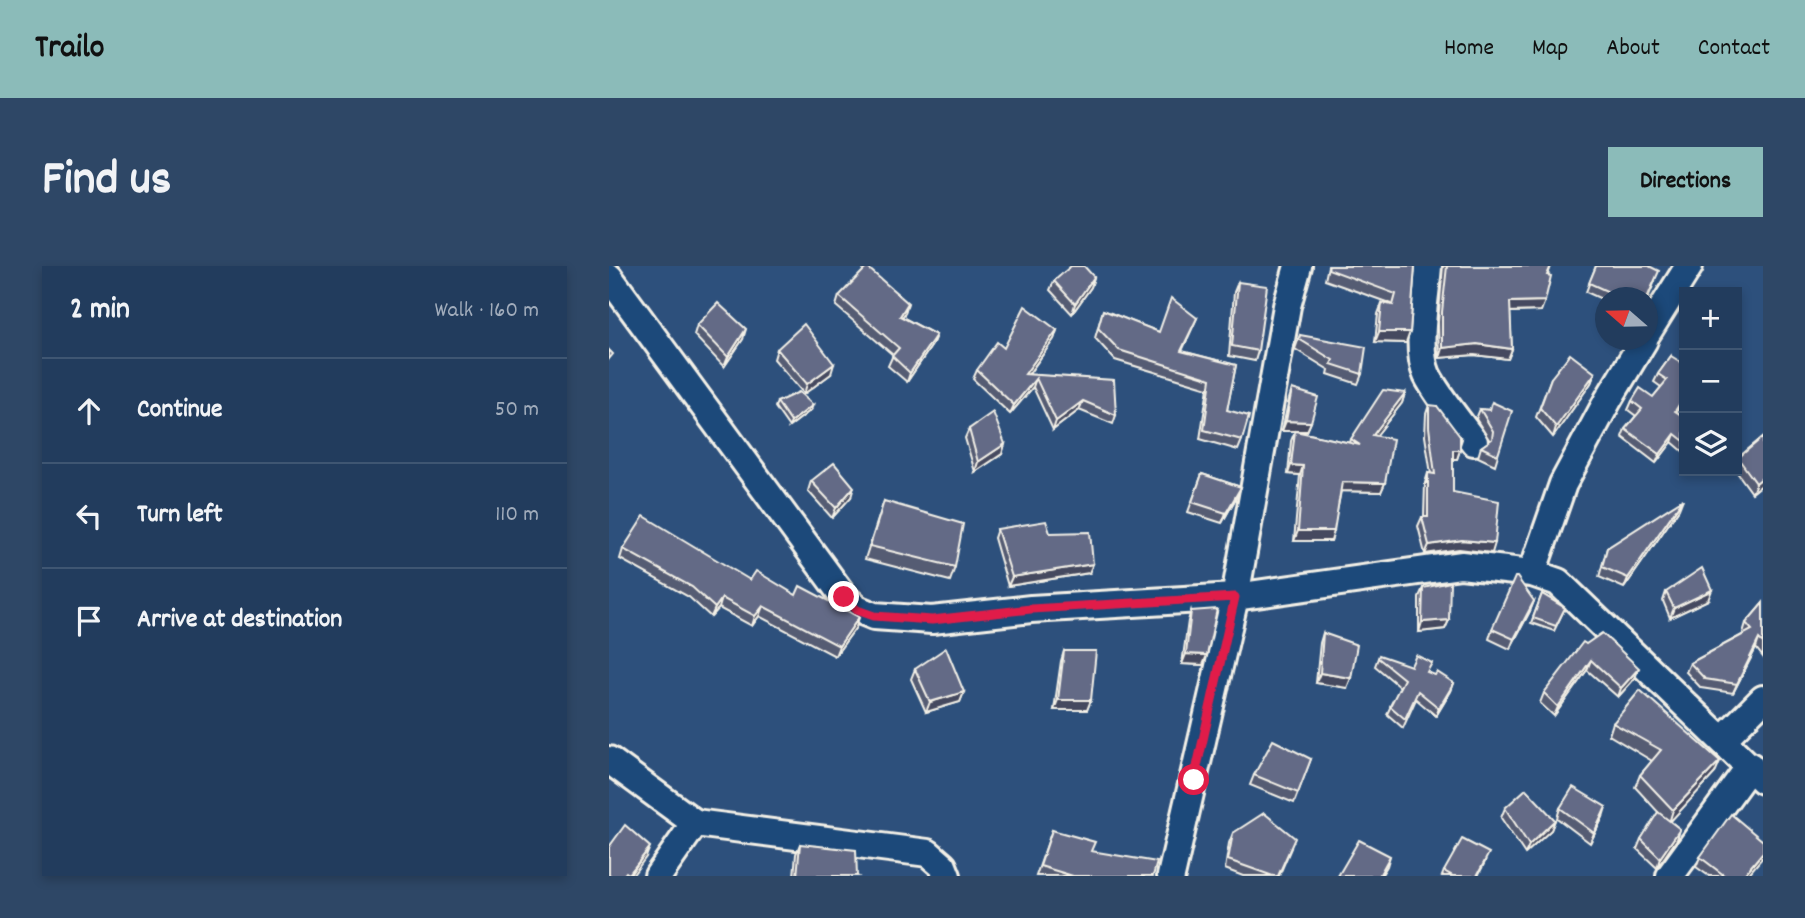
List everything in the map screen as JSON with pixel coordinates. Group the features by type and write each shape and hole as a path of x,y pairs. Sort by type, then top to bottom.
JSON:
{"street":[{"path":"1171,876 1235,597 1287,306 1298,266"},
{"path":"1428,266 1423,330 1423,354 1427,374 1473,442"},
{"path":"1658,315 1689,266"},
{"path":"609,278 844,597 857,610 874,616 932,620 1031,609 1235,597 1461,565 1532,573 1558,582 1757,773 1670,876"},
{"path":"1532,573 1563,484 1638,350"},
{"path":"1723,739 1763,699"},
{"path":"609,760 695,823 928,853 943,866 947,876"},
{"path":"658,876 695,823"}],"building":[{"path":"1071,266 1084,266 1094,277 1075,304 1054,281"},
{"path":"1329,266 1415,266 1410,332 1379,332 1382,303 1393,305 1396,294 1328,269"},
{"path":"1447,266 1551,266 1547,275 1551,276 1545,301 1510,302 1512,349 1477,344 1442,348 1442,312"},
{"path":"1596,266 1649,266 1659,271 1652,287 1598,287 1589,283"},
{"path":"867,267 908,303 900,316 936,335 910,373 892,356 899,348 839,296"},
{"path":"1238,282 1267,286 1258,351 1232,346"},
{"path":"1171,298 1197,318 1181,351 1236,365 1227,410 1249,416 1242,440 1204,430 1211,379 1119,350 1098,328 1103,310 1159,332"},
{"path":"718,303 746,329 728,357 697,325"},
{"path":"1025,306 1057,330 1025,374 1114,380 1116,415 1083,401 1056,421 1036,378 1014,405 977,370 997,342 1004,348"},
{"path":"804,324 834,364 807,384 777,349"},
{"path":"1300,335 1366,347 1362,374 1331,364 1333,360 1299,339"},
{"path":"1570,354 1595,373 1556,427 1540,408 1551,378"},
{"path":"1671,356 1679,361 1679,405 1675,411 1679,414 1679,437 1675,434 1660,454 1625,429 1642,409 1632,401 1640,388 1653,397 1667,380 1658,374"},
{"path":"1292,389 1318,397 1311,422 1286,421"},
{"path":"1383,390 1405,393 1373,435 1393,439 1385,483 1342,482 1334,531 1298,531 1303,466 1291,465 1295,431 1360,445 1351,439"},
{"path":"799,392 813,405 791,422 777,402"},
{"path":"1492,402 1512,411 1498,455 1481,447 1492,439 1493,431 1480,409 1490,410"},
{"path":"1429,405 1437,406 1462,439 1460,438 1460,450 1453,450 1453,492 1499,501 1495,543 1462,540 1429,545 1422,517 1428,517 1428,473 1435,474"},
{"path":"993,412 1005,444 978,462 969,429"},
{"path":"1763,437 1763,477 1756,483 1742,464 1742,455"},
{"path":"834,463 854,487 836,508 811,481"},
{"path":"1202,474 1241,487 1226,513 1192,502"},
{"path":"1683,499 1628,578 1602,567 1607,548"},
{"path":"884,501 963,524 955,567 870,546"},
{"path":"644,516 750,580 756,571 796,595 800,586 859,617 839,646 763,606 755,616 722,598 715,608 692,587 623,549"},
{"path":"1046,521 1050,533 1090,532 1093,564 1012,577 997,529"},
{"path":"1702,568 1712,590 1674,608 1666,592"},
{"path":"1515,577 1534,601 1514,639 1492,629"},
{"path":"1450,582 1449,620 1422,622 1423,588"},
{"path":"1542,594 1565,608 1556,626 1533,618"},
{"path":"1763,603 1763,643 1759,639 1737,684 1705,679 1690,663 1752,630 1746,623"},
{"path":"1217,609 1207,655 1186,654 1191,611"},
{"path":"1323,633 1357,645 1351,678 1320,673"},
{"path":"1602,633 1639,668 1621,688 1591,660 1558,707 1544,693 1583,642 1586,644"},
{"path":"946,648 964,692 930,702 915,669"},
{"path":"1064,651 1096,651 1091,700 1058,700"},
{"path":"1379,655 1411,666 1416,655 1432,663 1427,672 1435,675 1437,672 1454,683 1439,708 1418,691 1405,719 1390,706 1404,679 1378,658"},
{"path":"1640,690 1720,761 1673,810 1640,775 1661,750 1613,723"},
{"path":"1273,740 1311,759 1298,793 1254,775"},
{"path":"1573,787 1606,807 1594,833 1560,808"},
{"path":"1526,789 1555,820 1529,845 1505,808"},
{"path":"1658,812 1680,829 1660,858 1641,839"},
{"path":"1264,813 1295,838 1278,876 1228,860 1233,833"},
{"path":"1731,814 1763,841 1763,852 1743,876 1725,876 1700,857"},
{"path":"625,825 650,847 629,874 626,872 623,876 609,876 609,847"},
{"path":"1052,830 1095,842 1091,851 1157,862 1153,876 1073,876 1040,866"},
{"path":"1462,839 1489,853 1477,876 1453,876 1444,871"},
{"path":"1359,840 1390,856 1379,876 1338,876"},
{"path":"800,844 856,850 857,876 797,876"}],"route":[{"path":"844,597 857,610 874,616 932,620 1031,609 1235,597 1194,780"}]}
